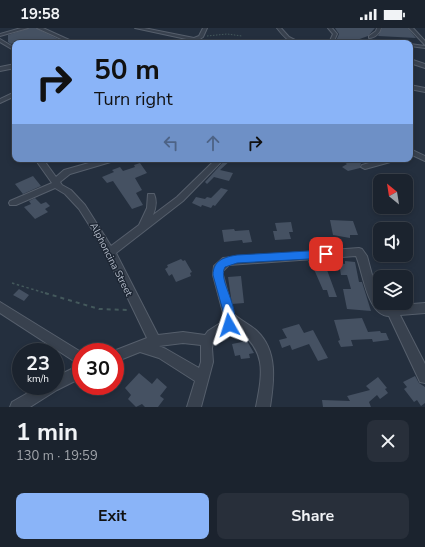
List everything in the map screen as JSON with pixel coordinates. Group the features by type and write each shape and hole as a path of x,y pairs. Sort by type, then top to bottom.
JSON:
{"street":[{"path":"0,35 26,28"},
{"path":"39,28 67,40"},
{"path":"137,28 202,40 205,28"},
{"path":"279,28 288,38 292,40"},
{"path":"330,28 335,34 332,40"},
{"path":"371,37 378,32 379,28"},
{"path":"411,28 425,45"},
{"path":"0,32 12,32"},
{"path":"418,36 425,34"},
{"path":"0,40 12,48"},
{"path":"413,45 425,45"},
{"path":"413,62 425,66"},
{"path":"0,69 12,67"},
{"path":"413,88 425,90"},
{"path":"0,101 12,95"},
{"path":"413,153 425,159"},
{"name":"Alphoncina Street","path":"41,162 57,183 91,218 155,341"},
{"path":"13,202 57,183 72,170 100,162"},
{"path":"110,252 180,199 217,162"},
{"path":"365,167 381,162"},
{"path":"143,228 152,210 151,196"},
{"path":"194,407 203,378 208,341 212,335 229,325 231,318 218,275 218,269 227,261 359,252 362,256 378,302 386,311 425,308"},
{"path":"0,306 72,353"},
{"path":"392,311 425,377"},
{"path":"231,318 250,330 266,353 267,377 263,407"},
{"path":"124,352 155,341 179,336 192,337 208,341"},
{"path":"138,346 162,352 203,378"},
{"path":"17,407 37,395"}],"path":[{"path":"202,40 227,34 242,36"},
{"path":"12,283 99,309 120,311 138,309"}],"building":[{"path":"29,28 36,28 60,40 12,40 11,44 8,42 8,35"},
{"path":"335,28 375,28 368,36 357,40 336,40 339,34"},
{"path":"382,28 408,28 416,38 378,36"},
{"path":"223,162 229,162 220,170 233,173 229,181 214,177 207,184 205,182"},
{"path":"344,162 361,163 360,168 348,171 342,167 347,164"},
{"path":"140,163 147,173 135,178 142,190 136,193 143,205 132,209 113,181 107,183 102,177 114,172 112,170 120,167 123,171 135,167 134,165"},
{"path":"33,176 41,186 23,194 15,184"},
{"path":"221,188 228,190 215,206 213,205 211,208 202,205 201,207 192,203 196,197 205,199 207,197 211,198"},
{"path":"35,198 41,204 46,202 50,206 45,209 48,212 35,219 24,207 31,204 29,201"},
{"path":"330,220 353,221 358,235 350,235 350,238 333,235"},
{"path":"291,222 293,232 289,232 291,239 275,240 273,231 277,231 275,223"},
{"path":"234,229 235,231 249,230 252,242 243,243 242,240 224,242 222,230"},
{"path":"181,259 183,261 185,260 192,272 190,273 191,276 176,282 172,274 169,276 165,269 168,267 167,265"},
{"path":"323,260 337,297 329,297 327,290 323,290 313,267 310,267 308,261"},
{"path":"345,261 355,262 359,282 362,282 371,311 347,309 343,289 351,289 347,275 341,275 339,263 345,264"},
{"path":"241,276 244,303 232,304 228,277"},
{"path":"19,289 29,295 24,301 13,295"},
{"path":"362,318 368,332 380,331 381,333 386,333 389,340 373,342 372,339 351,340 353,346 341,347 338,341 340,340 334,320"},
{"path":"299,324 304,333 313,330 328,358 318,361 309,344 292,350 290,345 282,348 279,340 287,338 282,329"},
{"path":"247,341 254,353 249,354 250,358 241,359 240,355 235,356 232,344"},
{"path":"139,373 152,384 157,378 167,387 160,396 164,399 158,407 145,407 142,404 136,407 128,399 131,395 125,388"},
{"path":"415,376 419,383 425,387 425,403 421,406 417,400 414,402 404,389 407,387 403,382"},
{"path":"378,377 387,388 385,389 388,393 380,399 377,395 369,402 371,407 323,407 322,400 350,401 347,396 370,390 366,386"}],"route":[{"path":"229,325 231,318 220,286 218,275 218,269 221,264 237,259 326,254"}]}
